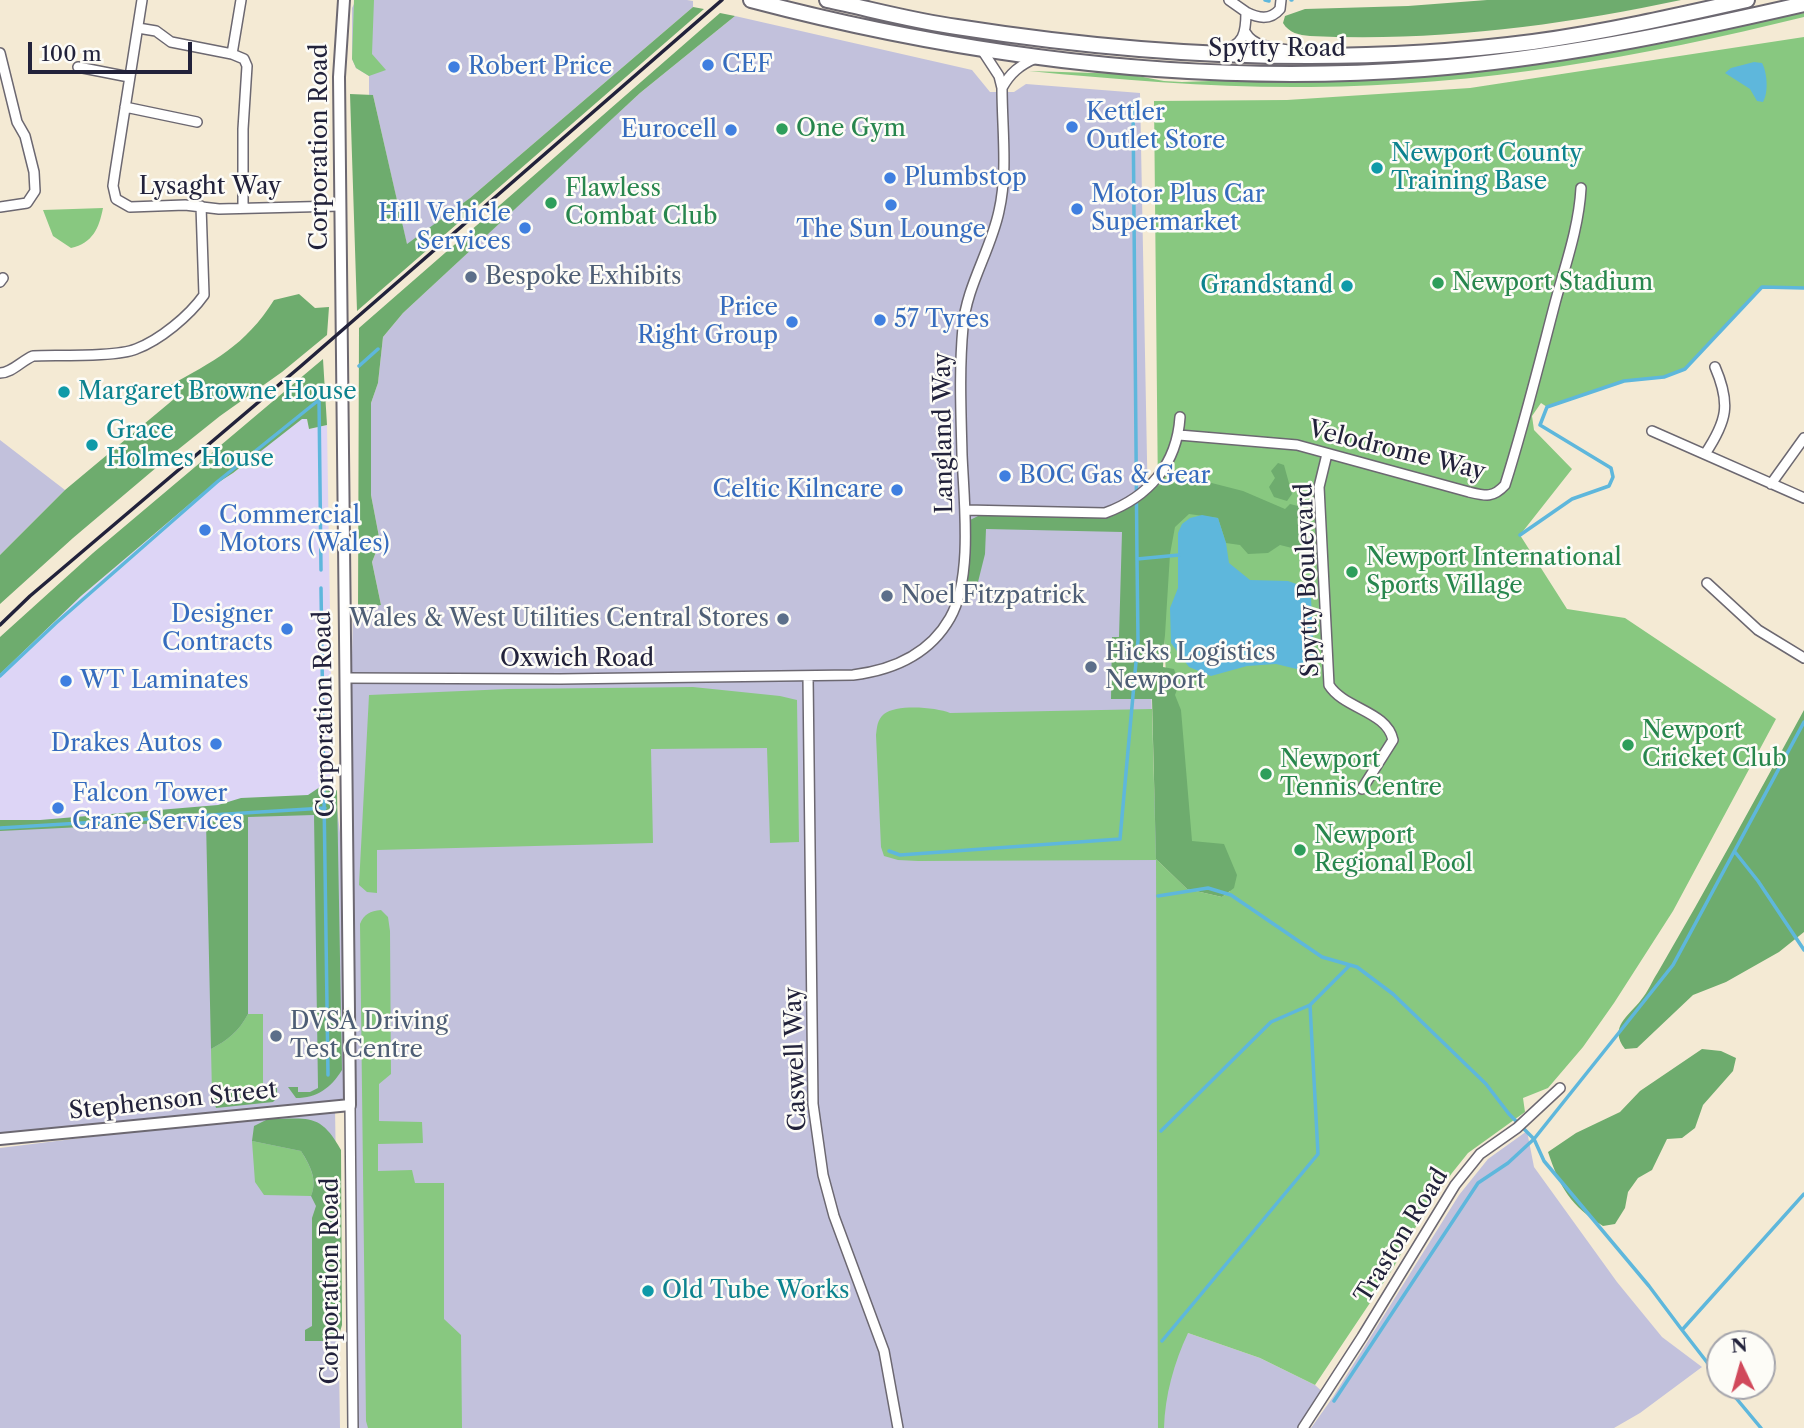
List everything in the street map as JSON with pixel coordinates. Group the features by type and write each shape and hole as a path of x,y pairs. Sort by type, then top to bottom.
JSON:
{"main road":[{"name":"Spytty Road","path":"751,0 918,39 1036,58 1202,72 1320,74 1424,69 1530,58 1680,33 1804,4"},
{"name":"Spytty Road","path":"827,0 954,27 1146,50 1238,56 1326,57 1455,50 1534,41 1626,27 1747,0"}],"street":[{"name":"Lysaght Way","path":"142,0 113,186 116,199 130,207 201,206 219,209 340,206"},
{"path":"232,54 241,0"},
{"name":"Corporation Road","path":"344,0 340,77 340,206 353,1428"},
{"path":"1229,0 1246,12 1262,18 1270,18 1280,9 1281,0"},
{"path":"1146,50 1195,51 1229,48 1240,43 1246,33 1246,12"},
{"path":"138,28 156,31 171,42 232,54 244,59 247,66 243,129 243,208"},
{"path":"1246,33 1252,40 1264,45 1326,57"},
{"name":"Langland Way","path":"808,676 853,675 893,667 910,659 938,636 950,618 963,581 963,324 1000,209 1003,184 1002,88 999,76 982,50"},
{"path":"0,52 17,122 25,136 34,172 35,191 27,203 0,207"},
{"path":"1002,88 1008,76 1024,63 1036,58"},
{"path":"78,67 130,77"},
{"path":"125,107 197,122"},
{"name":"Velodrome Way","path":"1179,435 1297,445 1489,497 1498,492 1505,485 1566,264 1581,188"},
{"path":"0,373 13,369 22,360 33,356 136,350 178,322 204,295 201,206"},
{"path":"1705,454 1726,415 1724,388 1715,367"},
{"path":"965,510 1105,513 1123,506 1142,495 1171,460 1179,435 1180,417"},
{"path":"1652,431 1804,498"},
{"path":"1771,484 1804,438"},
{"name":"Spytty Boulevard","path":"1327,454 1319,487 1329,685 1335,695 1387,725 1393,740 1362,789"},
{"path":"1707,583 1758,630 1804,658"},
{"name":"Oxwich Road","path":"346,678 808,676"},
{"name":"Caswell Way","path":"808,676 813,1104 823,1175 834,1216 884,1351 898,1428"},
{"name":"Traston Road","path":"1303,1428 1455,1185 1480,1154 1517,1128 1560,1088"},
{"name":"Stephenson Street","path":"0,1139 351,1105"}],"shaded area":[{"path":"356,0 687,0 693,1 693,7 470,198 407,245 373,95 369,95 369,76 356,68 352,59 352,8"},
{"path":"735,16 972,70 990,92 1014,92 1026,84 1140,93 1153,772 1188,1333 1260,1358 1315,1385 1326,1395 1303,1428 353,1428 351,1106 335,1108 340,1428 0,1428 0,1148 307,1110 0,1137 0,828 337,808 347,891 353,608 381,605 372,562 380,542 371,495 371,403 378,383 383,337 403,313 640,93"},
{"path":"302,418 307,419 309,429 327,425 333,803 0,828 0,674 81,596 205,491 233,473"},
{"path":"0,440 65,490 0,555"},
{"path":"1527,1131 1534,1167 1617,1282 1662,1337 1702,1367 1640,1413 1614,1428 1311,1428 1459,1195 1488,1159"}],"green space":[{"path":"354,0 374,0 372,54 386,70 369,76 356,68 352,59"},
{"path":"1487,0 1681,0 1543,24 1403,37 1310,36 1295,33 1283,23 1285,16 1305,9"},
{"path":"693,7 704,9 357,311 350,94 373,95 407,244 470,198"},
{"path":"720,13 735,16 640,93 403,313 383,337 378,383 371,403 371,495 380,542 372,562 381,605 358,608 359,328"},
{"path":"1804,13 1804,17 1682,45 1559,67 1435,81 1310,87 1240,86 1134,80 1029,71 1127,74 1182,82 1414,74"},
{"name":"Newport International Sports Village","path":"1804,37 1804,288 1761,287 1685,369 1664,377 1624,381 1547,407 1541,403 1532,416 1534,430 1572,469 1520,535 1567,609 1625,618 1776,719 1673,911 1614,1003 1583,1047 1548,1088 1523,1098 1525,1112 1468,1153 1452,1173 1423,1214 1392,1270 1315,1385 1260,1358 1188,1333 1171,1379 1164,1428 1158,1428 1156,860 918,861 884,856 881,847 876,735 879,721 884,714 906,708 926,708 950,713 1152,709 1156,859 1187,889 1222,897 1230,891 1174,856 1158,497 1154,101 1287,100 1470,88"},
{"path":"103,208 94,234 79,246 71,248 53,236 43,210"},
{"path":"299,294 315,308 329,307 327,335 170,456 0,604 0,555 65,490 174,399 167,387 214,360 240,341 274,300"},
{"path":"323,359 327,425 309,429 307,419 302,419 233,473 205,491 81,596 0,674 0,637 93,553"},
{"path":"1278,463 1284,465 1292,494 1287,501 1274,497 1269,487 1275,478 1271,471"},
{"path":"1200,480 1243,491 1285,509 1290,504 1298,506 1306,531 1305,542 1296,549 1280,545 1268,553 1248,554 1240,545 1226,543 1218,518 1189,514 1175,527 1170,554 1163,667 1174,669 1177,679 1175,695 1181,710 1192,841 1224,844 1237,875 1234,888 1222,897 1187,889 1156,859 1152,699 1111,699 1112,637 1119,637 1122,532 986,529 985,554 977,586 965,582 968,521 980,515 1110,517 1126,509 1154,486"},
{"path":"693,687 797,700 799,842 770,843 767,748 651,749 653,843 377,850 377,893 367,892 359,885 369,695 508,689"},
{"path":"1804,710 1804,932 1779,952 1726,982 1693,995 1637,1048 1625,1049 1619,1034 1622,1022 1648,990"},
{"path":"333,786 337,791 342,1070 323,1091 304,1098 296,1098 288,1087 298,1087 298,1092 310,1092 318,1088 314,815 248,817 248,1014 233,1035 211,1049 206,821 0,831 0,820 40,820 218,805 241,798 308,795 320,787"},
{"path":"381,910 388,917 390,931 391,1074 379,1084 379,1121 422,1122 423,1143 378,1144 378,1171 412,1170 415,1183 444,1183 444,1319 461,1335 462,1428 368,1428 366,1421 360,924 368,914"},
{"path":"248,1014 263,1014 263,1088 252,1092 212,1094 211,1049 232,1035"},
{"path":"1702,1049 1721,1051 1736,1058 1733,1071 1703,1105 1695,1128 1682,1138 1667,1139 1652,1170 1638,1178 1628,1192 1625,1208 1615,1224 1603,1226 1568,1195 1548,1152 1576,1133 1620,1112 1640,1091"},
{"path":"263,1088 277,1088 277,1098 273,1102 216,1108 212,1094 252,1092"},
{"path":"268,1119 312,1120 326,1129 341,1150 342,1325 339,1335 327,1341 305,1341 305,1330 312,1326 312,1218 316,1206 311,1196 314,1184 312,1173 301,1151 252,1141 254,1126"},
{"path":"252,1141 301,1151 313,1179 311,1196 264,1195 255,1182"}],"water":[{"path":"1754,62 1762,63 1765,71 1767,88 1763,102 1757,101 1750,89 1725,73 1731,68"},
{"path":"1202,515 1218,518 1229,563 1250,580 1288,581 1302,586 1311,598 1314,658 1305,671 1276,664 1247,666 1211,676 1189,667 1171,643 1170,608 1178,588 1178,533 1182,524 1190,518"}],"waterway":[{"path":"1265,0 1269,1"},
{"path":"1133,103 1137,559"},
{"path":"1520,535 1572,499 1609,486 1613,477 1611,468 1540,425 1547,407 1624,381 1664,377 1685,369 1762,287 1804,288"},
{"path":"359,366 378,349"},
{"path":"0,676 56,623 217,482 325,395"},
{"path":"319,400 321,570"},
{"path":"889,851 900,855 1120,839 1138,640 1137,559 1179,555"},
{"path":"321,588 328,1075"},
{"path":"1682,1330 1649,1286 1544,1161 1534,1139 1673,965 1804,722"},
{"path":"0,828 325,808"},
{"path":"1735,852 1758,881 1804,950"},
{"path":"1158,896 1208,888 1231,895 1322,957 1357,967 1393,994 1486,1084 1509,1114 1534,1139 1508,1163 1478,1183 1334,1401"},
{"path":"1162,1341 1318,1154 1310,1005 1350,965"},
{"path":"1161,1131 1271,1022 1310,1005"},
{"path":"1706,1361 1682,1330 1804,1194"},
{"path":"1738,1400 1761,1428"}],"railway":[{"path":"0,625 30,596 301,366 722,0"}],"place":[{"name":"CEF","path":"708,65"},
{"name":"Robert Price","path":"454,67"},
{"name":"Kettler Outlet Store","path":"1072,127"},
{"name":"One Gym","path":"782,129"},
{"name":"Eurocell","path":"731,130"},
{"name":"Newport County Training Base","path":"1377,168"},
{"name":"Plumbstop","path":"890,178"},
{"name":"Flawless Combat Club","path":"551,203"},
{"name":"The Sun Lounge","path":"891,205"},
{"name":"Motor Plus Car Supermarket","path":"1077,209"},
{"name":"Hill Vehicle Services","path":"525,228"},
{"name":"Bespoke Exhibits","path":"471,277"},
{"name":"Newport Stadium","path":"1438,283"},
{"name":"Grandstand","path":"1347,286"},
{"name":"57 Tyres","path":"880,320"},
{"name":"Price Right Group","path":"792,322"},
{"name":"Margaret Browne House","path":"64,392"},
{"name":"Grace Holmes House","path":"92,445"},
{"name":"BOC Gas & Gear","path":"1005,476"},
{"name":"Celtic Kilncare","path":"897,490"},
{"name":"Commercial Motors (Wales)","path":"205,530"},
{"name":"Newport International Sports Village","path":"1352,572"},
{"name":"Noel Fitzpatrick","path":"887,596"},
{"name":"Wales & West Utilities Central Stores","path":"783,619"},
{"name":"Designer Contracts","path":"287,629"},
{"name":"Hicks Logistics Newport","path":"1091,667"},
{"name":"WT Laminates","path":"66,681"},
{"name":"Drakes Autos","path":"216,744"},
{"name":"Newport Cricket Club","path":"1628,745"},
{"name":"Newport Tennis Centre","path":"1266,774"},
{"name":"Falcon Tower Crane Services","path":"58,808"},
{"name":"Newport Regional Pool","path":"1300,850"},
{"name":"DVSA Driving Test Centre","path":"276,1036"},
{"name":"Old Tube Works","path":"648,1291"}]}
